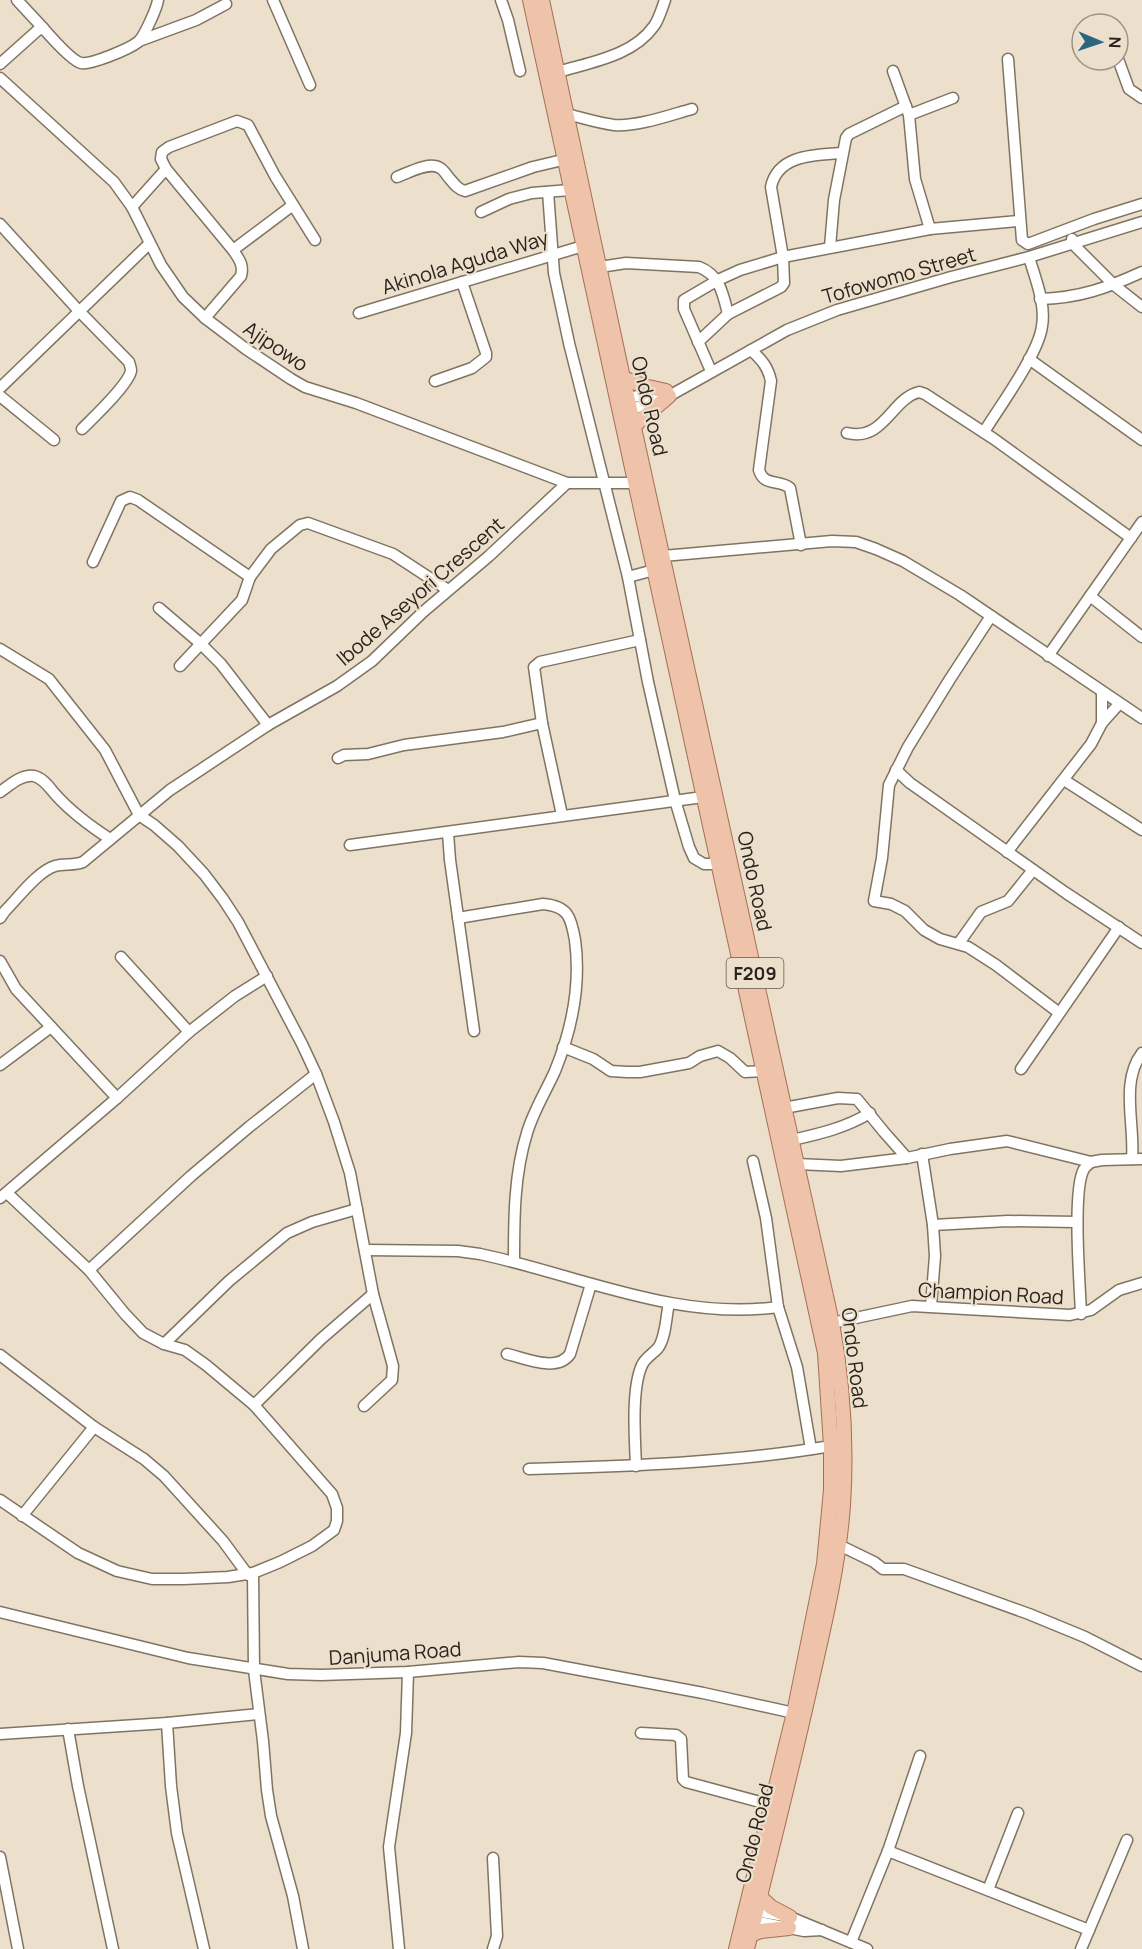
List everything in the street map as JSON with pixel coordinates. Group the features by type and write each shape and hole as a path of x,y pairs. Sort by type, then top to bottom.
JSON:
{"main road":[{"name":"Ondo Road","path":"530,0 600,267 623,378 624,405 634,483 718,864 792,1140 832,1323 842,1386 843,1496 839,1545 810,1664 759,1896 736,1949"},
{"name":"Ondo Road","path":"542,0 567,114 571,158 570,190 624,405 635,425 748,972 764,1071 825,1353 831,1446 830,1500 824,1564 810,1664 794,1713 771,1805 750,1915 748,1942"},
{"path":"623,378 671,392"},
{"path":"635,425 671,392"},
{"path":"759,1896 789,1922"},
{"path":"748,1942 761,1931 789,1922"}],"street":[{"path":"17,0 75,61 83,63 196,20 226,4"},
{"path":"139,41 157,7 158,0"},
{"path":"273,0 310,86"},
{"path":"501,0 520,71"},
{"path":"558,72 618,54 641,39 655,24 665,0"},
{"path":"0,64 43,28"},
{"path":"1008,59 1022,240 1028,244 1142,204"},
{"path":"892,71 908,111 915,179 930,230"},
{"path":"1123,72 1129,89 1142,98"},
{"name":"Ajipowo","path":"0,78 114,182 132,207 149,244 183,297 205,318 246,349 305,387 356,403 567,483 634,483"},
{"path":"830,247 834,200 842,153 849,134 908,111 952,98"},
{"path":"567,114 616,125 692,109"},
{"path":"205,318 241,276 243,269 233,250 166,169 161,159 162,152 169,147 229,124 242,122 248,125 315,240"},
{"path":"698,342 728,314 781,287 784,283 783,257 771,187 773,178 795,158 842,153"},
{"path":"398,177 428,166 435,166 441,168 461,190 465,191 533,167 571,158"},
{"path":"132,207 166,169"},
{"path":"481,212 509,199 532,192 570,190"},
{"path":"548,192 552,254 569,343 628,577 648,682 675,800 694,858 704,864 718,864"},
{"path":"233,250 293,205"},
{"path":"711,371 684,309 684,300 718,280 740,270 783,257 830,247 930,230 1019,221"},
{"name":"Tofowomo Street","path":"624,405 671,392 786,330 837,310 951,277 1029,258 1142,222"},
{"path":"0,224 129,362 130,374 104,407 82,429"},
{"path":"1070,229 1072,243 1114,285 1142,307"},
{"path":"2,382 149,244"},
{"name":"Akinola Aguda Way","path":"359,313 583,246"},
{"path":"984,432 1029,359 1042,327 1040,299 1029,258"},
{"path":"600,267 626,263 688,265 705,269 718,280 728,314"},
{"path":"1040,299 1067,298 1114,285 1142,272"},
{"path":"435,381 472,368 486,357 462,282"},
{"path":"751,350 764,362 771,381 759,470 761,478 767,482 787,484 790,488 801,545"},
{"path":"1029,359 1142,440"},
{"path":"847,433 867,434 909,397 920,392 984,432 1131,538"},
{"path":"0,396 54,440"},
{"name":"Ibode Aseyori Crescent","path":"0,918 45,870 57,865 83,862 170,790 268,725 337,686 359,670 489,556 567,483"},
{"path":"93,562 121,501 130,497 181,528 250,577"},
{"path":"1048,656 1142,522"},
{"path":"180,666 242,600 250,577 271,549 300,525 308,523 399,556 448,590"},
{"path":"663,556 832,541 856,542 903,561 960,595 1142,718"},
{"path":"628,577 654,570"},
{"path":"1090,596 1142,637"},
{"path":"159,608 221,664 268,725"},
{"path":"991,616 950,679 889,785 882,858 874,901 891,904 904,911 924,930 940,939 959,943 996,965 1058,1012"},
{"path":"562,815 542,723 534,667 537,663 578,652 640,640"},
{"path":"0,649 50,679 105,750 139,815 178,846 210,882 238,922 316,1074 350,1173 373,1294 393,1366 392,1380 364,1406"},
{"path":"1102,692 1102,723"},
{"path":"1007,852 1091,744 1102,723 1119,704"},
{"path":"338,758 344,755 368,754 404,745 503,732 542,723"},
{"path":"896,770 910,783 1007,852 1142,943"},
{"path":"0,792 18,780 36,776 83,820 110,839"},
{"path":"1064,780 1142,830"},
{"path":"350,845 703,797"},
{"path":"448,833 474,1031"},
{"path":"959,943 981,912 1008,901 1034,870"},
{"path":"458,918 543,904 555,905 563,909 570,917 578,965 574,1008 563,1047 556,1069 527,1132 520,1163 516,1192 514,1261"},
{"path":"1021,1069 1058,1012 1119,927"},
{"path":"121,957 189,1032"},
{"path":"0,961 16,989 117,1098"},
{"path":"0,1500 78,1553 117,1571 152,1579 217,1578 251,1574 312,1546 334,1530 337,1508 332,1494 254,1405 184,1350 164,1344 143,1333 89,1270 4,1196 189,1032 235,996 267,976"},
{"path":"0,1065 51,1027"},
{"path":"563,1047 593,1059 611,1071 640,1072 659,1069 688,1063 700,1056 718,1051 730,1058 745,1072 764,1071"},
{"path":"797,1164 841,1166 907,1158 1007,1141 1091,1162 1137,1159 1133,1140 1130,1086 1132,1071 1142,1053"},
{"path":"89,1270 191,1176 316,1074"},
{"path":"297,1090 323,1092"},
{"path":"784,1108 858,1099 907,1158"},
{"path":"792,1140 852,1123 870,1113"},
{"path":"922,1154 933,1225 935,1256 931,1306"},
{"path":"753,1161 766,1218 778,1307 796,1367 811,1449"},
{"path":"1081,1314 1077,1222 1081,1179 1084,1168 1091,1162"},
{"path":"164,1344 229,1281 287,1233 312,1222 357,1209"},
{"path":"933,1225 1008,1221 1077,1222"},
{"path":"365,1250 458,1251 514,1261 591,1284 669,1303 713,1310 778,1307"},
{"name":"Champion Road","path":"832,1323 912,1306 1081,1314 1091,1310 1119,1290 1142,1283"},
{"path":"507,1354 545,1363 559,1364 566,1360 570,1354 591,1284"},
{"path":"254,1405 321,1339 373,1294"},
{"path":"636,1466 635,1430 639,1377 646,1359 661,1342 669,1303"},
{"path":"0,1354 94,1427 144,1459 164,1476 251,1574 254,1670 271,1816 293,1896 303,1949"},
{"path":"22,1516 94,1427"},
{"path":"529,1469 636,1466 756,1457 831,1446"},
{"path":"839,1545 874,1562 883,1569 904,1569 1029,1614 1085,1637 1142,1666"},
{"name":"Danjuma Road","path":"0,1612 124,1644 254,1670 321,1675 408,1672 519,1662 543,1663 703,1693 794,1713"},
{"path":"399,1949 389,1847 406,1733 408,1672"},
{"path":"0,1734 167,1723 259,1714"},
{"path":"167,1723 177,1833 204,1949"},
{"path":"68,1729 113,1949"},
{"path":"641,1733 676,1735 681,1739 683,1779 686,1782 771,1805"},
{"path":"851,1942 888,1851 920,1756"},
{"path":"988,1890 1018,1814"},
{"path":"1081,1949 1127,1840"},
{"path":"888,1851 1089,1930"},
{"path":"0,1857 3,1892 18,1949"},
{"path":"493,1858 497,1936 493,1949"},
{"path":"750,1915 822,1930 867,1949"}]}
